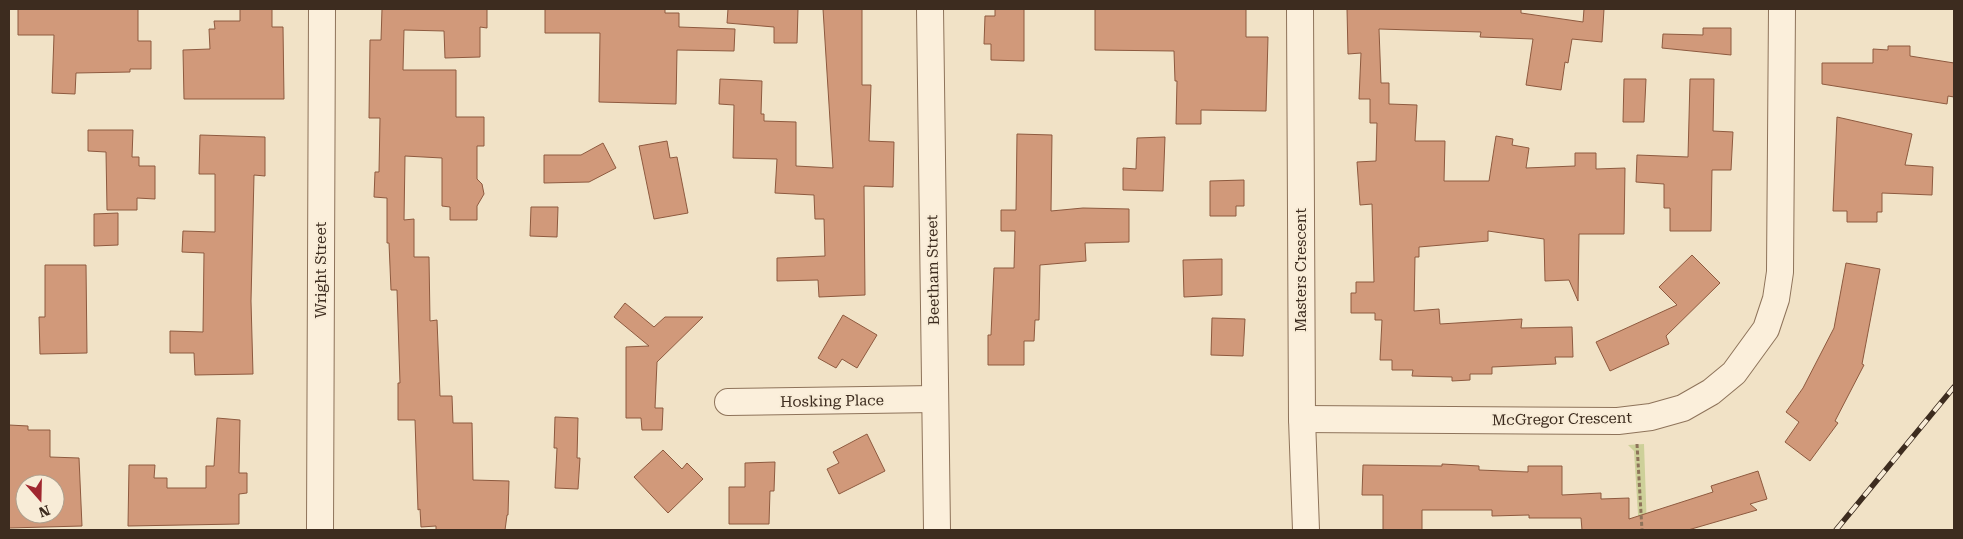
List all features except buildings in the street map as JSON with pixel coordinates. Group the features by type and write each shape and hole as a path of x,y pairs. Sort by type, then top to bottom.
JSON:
{"street":[{"name":"Wright Street","path":"320,530 322,9"},
{"name":"Beetham Street","path":"930,9 937,530"},
{"name":"Masters Crescent","path":"1300,9 1302,419 1306,530"},
{"name":"McGregor Crescent","path":"1302,419 1618,421 1652,417 1683,408 1710,392 1734,374 1766,329 1776,300 1780,272 1782,9"},
{"name":"Hosking Place","path":"728,402 935,399"}],"path":[{"path":"1636,419 1642,530"}],"green space":[{"path":"1644,444 1647,530 1639,530 1634,451 1628,445"}],"railway":[{"path":"1836,530 1954,387"}]}
